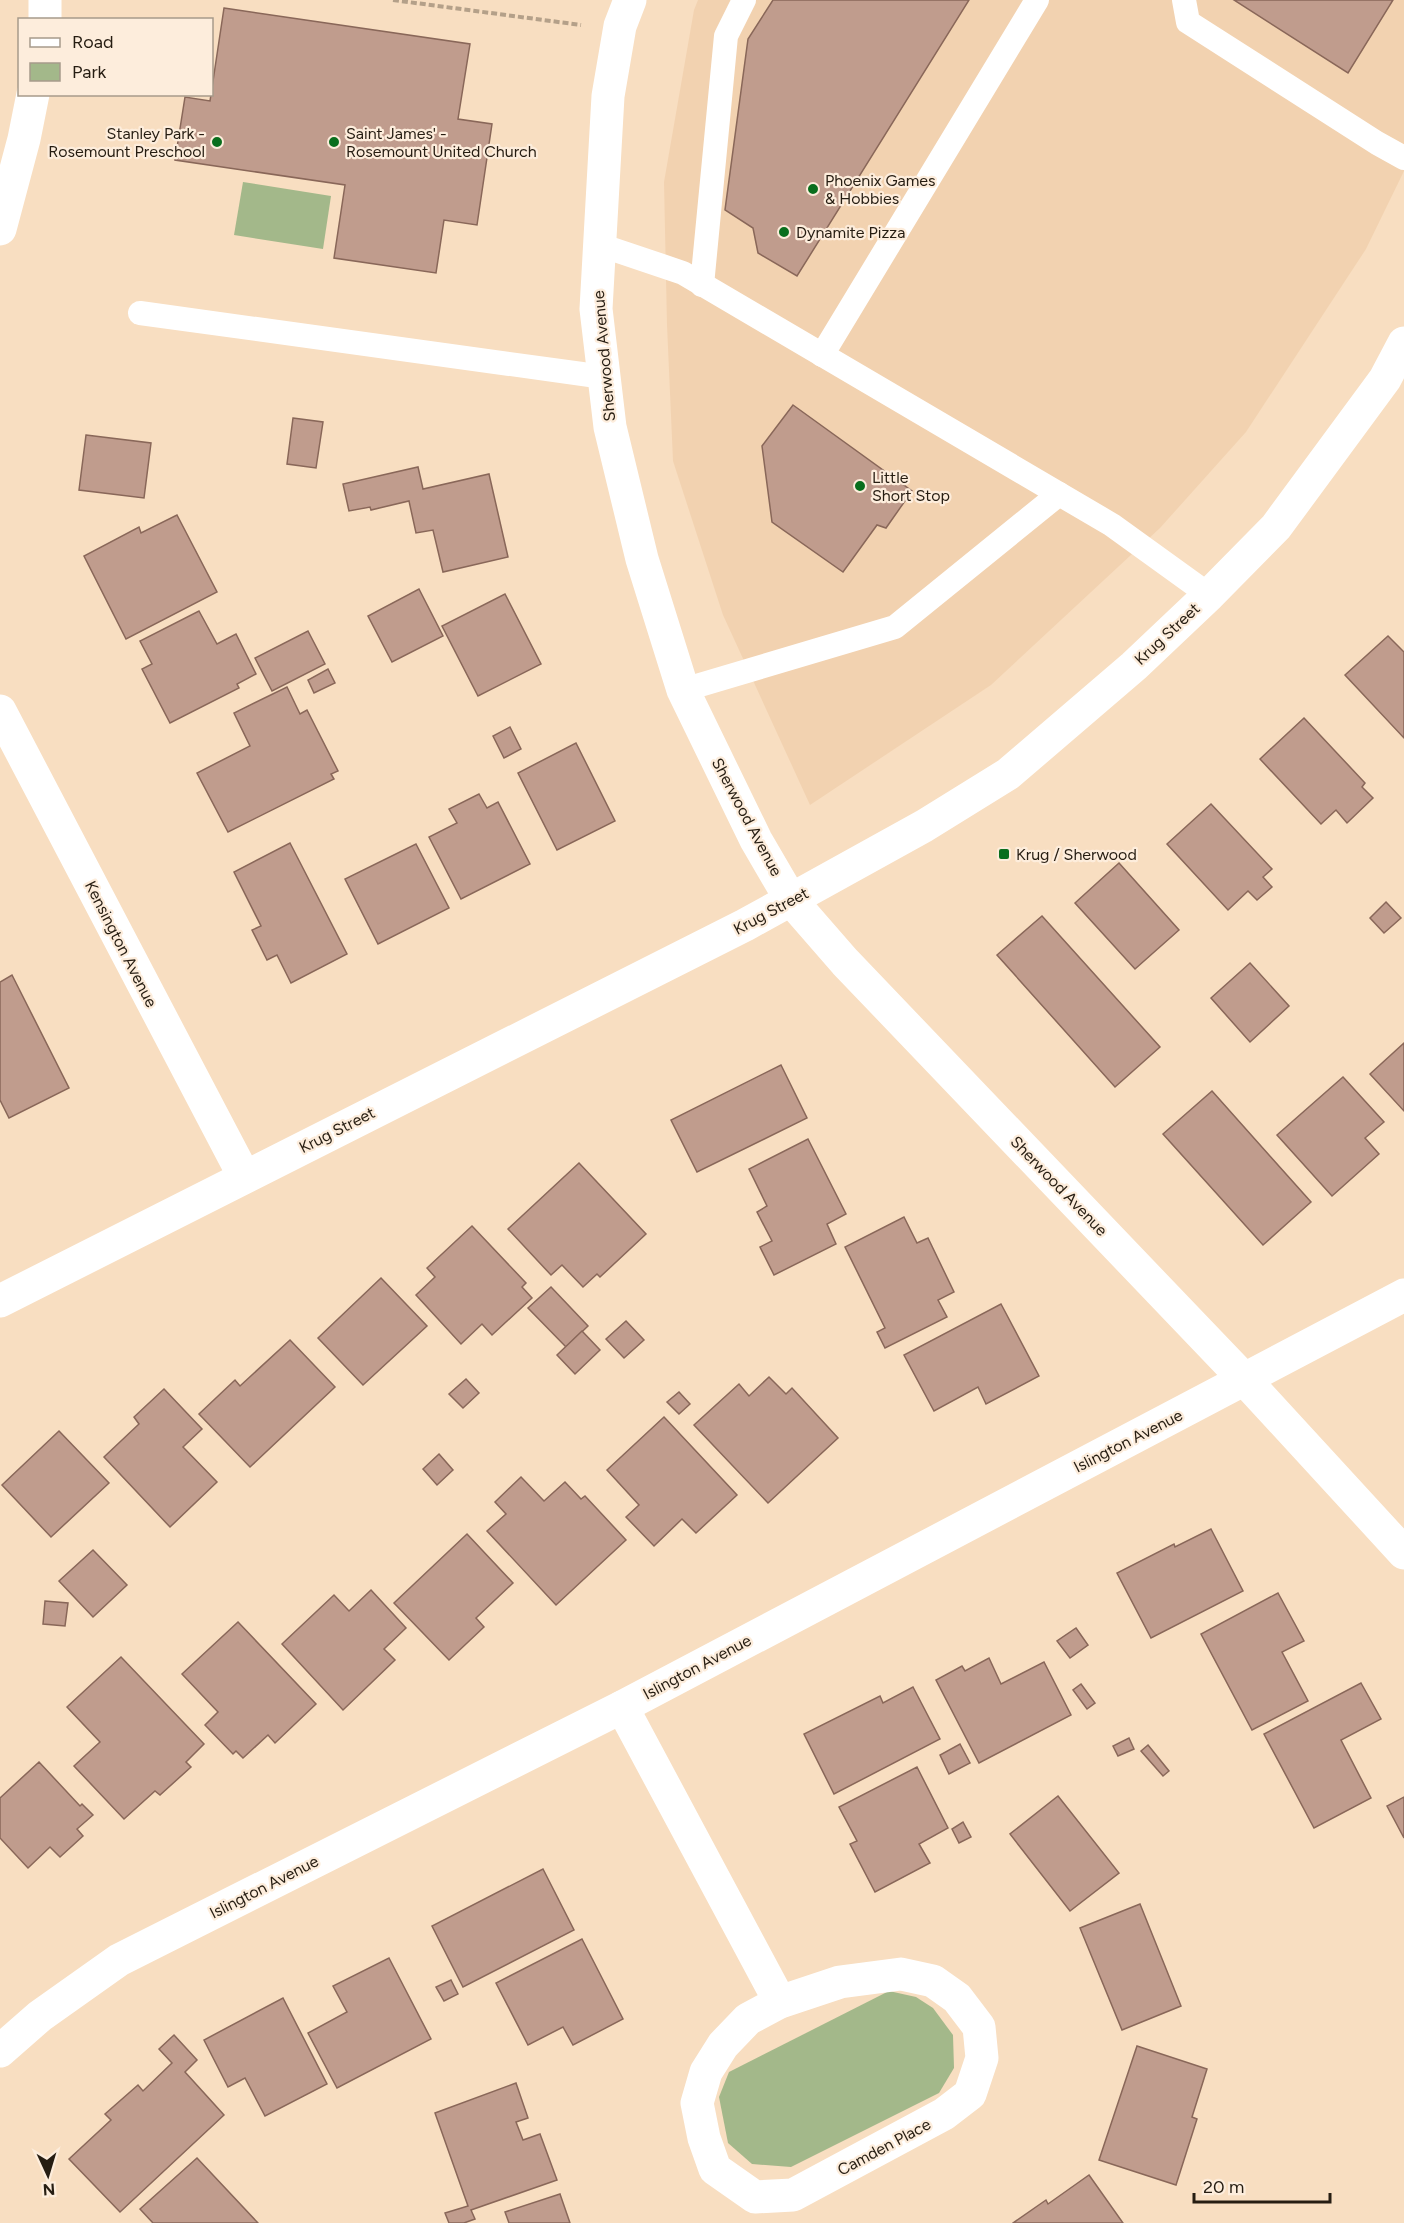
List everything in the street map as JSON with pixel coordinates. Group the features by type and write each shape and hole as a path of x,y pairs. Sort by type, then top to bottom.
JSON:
{"street":[{"path":"45,0 45,18"},
{"name":"Sherwood Avenue","path":"625,13 608,96 596,309 610,427 642,559 684,690 756,840 791,900 845,962 1245,1380 1404,1553"},
{"path":"0,229 24,139 33,96"},
{"name":"Krug Street","path":"0,1301 745,925 924,826 1008,774 1134,666 1276,527 1385,378 1404,343"},
{"name":"Kensington Avenue","path":"0,711 244,1176"},
{"name":"Islington Avenue","path":"0,2051 40,2016 119,1960 621,1707 1404,1295"},
{"path":"621,1707 780,2002"},
{"name":"Camden Place","path":"901,1974 933,1981 957,1998 979,2027 982,2058 970,2094 944,2114 793,2195 755,2197 715,2169 704,2138 697,2103 706,2072 723,2045 748,2019 780,2002 840,1982 901,1974"}],"lane":[{"path":"702,285 726,36 744,0"},
{"path":"822,355 1036,0"},
{"path":"1184,0 1188,21 1404,158"},
{"path":"600,245 683,273 1112,525 1209,595"},
{"path":"140,313 604,377"},
{"path":"684,690 895,627 1059,494"}],"path":[{"path":"393,0 571,24 625,13"}],"shaded area":[{"path":"698,0 1404,0 1404,171 1366,249 1246,432 1160,528 991,685 810,805 723,615 673,461 664,182 694,10"}],"green space":[{"path":"243,182 331,196 323,249 234,235"},
{"path":"889,1991 916,1997 933,2008 953,2035 954,2068 939,2093 791,2167 752,2164 728,2143 719,2097 729,2072"}],"building":[{"path":"773,0 969,0 797,276 758,253 753,228 725,210 748,39"},
{"path":"1234,0 1393,0 1348,73"},
{"name":"Saint James' - Rosemount United Church","path":"224,8 470,44 458,119 492,124 477,225 444,220 436,273 334,258 345,185 175,160 185,97 210,101 211,96 213,96 213,81"},
{"path":"793,405 912,491 886,528 877,525 843,572 772,522 762,446"},
{"path":"293,418 323,422 316,468 287,464"},
{"path":"86,435 151,443 144,498 79,490"},
{"path":"418,467 423,489 489,474 508,557 443,572 433,530 416,533 409,501 371,510 370,507 349,511 343,484"},
{"path":"177,515 217,592 126,639 84,556 139,527 141,533"},
{"path":"419,589 443,636 392,662 368,616"},
{"path":"505,594 541,664 478,696 442,626"},
{"path":"199,611 217,644 236,634 256,674 237,684 239,688 170,723 142,669 152,664 140,641"},
{"path":"308,631 325,664 272,691 255,658"},
{"path":"1388,636 1404,652 1404,738 1345,675"},
{"path":"328,669 335,683 314,693 308,680"},
{"path":"287,687 300,714 307,710 338,771 331,774 334,779 228,832 197,773 250,746 234,713"},
{"path":"1304,718 1365,783 1362,787 1373,798 1347,823 1336,810 1321,824 1260,759"},
{"path":"510,727 521,749 504,758 493,736"},
{"path":"576,743 615,821 557,850 518,773"},
{"path":"479,794 487,808 498,802 530,864 461,899 429,837 457,823 449,809"},
{"path":"1211,804 1272,869 1263,877 1272,887 1257,900 1248,891 1228,910 1167,844"},
{"path":"290,843 347,954 291,983 277,955 267,960 252,930 261,926 234,872"},
{"path":"416,844 449,908 378,944 345,879"},
{"path":"1119,863 1179,930 1135,969 1075,903"},
{"path":"1386,902 1401,918 1384,933 1370,918"},
{"path":"1042,916 1160,1047 1115,1087 997,955"},
{"path":"1250,963 1289,1006 1250,1042 1211,998"},
{"path":"12,975 69,1088 9,1118 0,1100 0,982"},
{"path":"1404,1043 1404,1111 1370,1074"},
{"path":"781,1065 807,1118 697,1172 671,1120"},
{"path":"1343,1077 1384,1122 1365,1138 1379,1154 1332,1196 1277,1135"},
{"path":"1212,1091 1311,1202 1263,1245 1163,1134"},
{"path":"808,1139 846,1214 827,1224 836,1244 774,1275 760,1247 772,1241 757,1212 767,1206 749,1169"},
{"path":"579,1163 646,1234 600,1277 597,1274 583,1287 562,1265 551,1275 508,1229"},
{"path":"904,1217 917,1243 928,1238 954,1292 938,1300 947,1317 885,1348 877,1332 885,1328 845,1247"},
{"path":"472,1226 526,1283 522,1287 532,1298 492,1335 482,1324 461,1344 416,1295 435,1277 427,1268"},
{"path":"381,1278 427,1326 363,1385 318,1338"},
{"path":"551,1287 588,1326 566,1347 528,1308"},
{"path":"1001,1304 1039,1376 986,1404 978,1387 934,1411 904,1355"},
{"path":"626,1321 644,1340 624,1358 606,1339"},
{"path":"582,1331 600,1350 575,1374 557,1355"},
{"path":"290,1340 335,1387 250,1467 199,1414 235,1380 240,1386"},
{"path":"769,1377 786,1394 792,1388 838,1438 768,1503 694,1425 739,1384 749,1396"},
{"path":"466,1379 479,1393 463,1408 449,1394"},
{"path":"164,1389 202,1429 183,1447 217,1482 170,1527 104,1457 139,1424 134,1417"},
{"path":"679,1392 690,1404 679,1414 667,1402"},
{"path":"664,1417 737,1495 696,1533 682,1519 654,1546 626,1517 639,1505 607,1470"},
{"path":"59,1431 109,1483 51,1537 2,1485"},
{"path":"439,1454 453,1470 437,1485 423,1469"},
{"path":"521,1477 544,1501 565,1482 581,1499 585,1496 626,1540 556,1605 487,1531 506,1514 495,1502"},
{"path":"1211,1529 1243,1591 1151,1638 1117,1573 1174,1544 1175,1547"},
{"path":"467,1534 513,1583 476,1618 484,1627 449,1660 394,1603"},
{"path":"93,1550 127,1585 93,1617 59,1581"},
{"path":"371,1590 406,1628 384,1649 395,1660 343,1710 282,1644 334,1595 349,1611"},
{"path":"1278,1593 1304,1641 1282,1652 1308,1701 1252,1730 1201,1634"},
{"path":"45,1601 68,1603 65,1626 43,1624"},
{"path":"238,1622 316,1704 275,1743 268,1735 243,1758 236,1751 233,1754 205,1725 218,1712 182,1674"},
{"path":"1076,1628 1088,1645 1070,1658 1057,1641"},
{"path":"121,1657 204,1744 186,1762 191,1767 160,1795 155,1791 124,1819 74,1766 100,1742 67,1707"},
{"path":"989,1658 1001,1684 1044,1662 1071,1715 979,1763 936,1680 962,1666 965,1671"},
{"path":"1361,1683 1381,1719 1341,1740 1371,1798 1314,1828 1264,1734"},
{"path":"1081,1684 1095,1703 1087,1709 1073,1690"},
{"path":"913,1687 940,1739 834,1794 804,1734 880,1696 883,1703"},
{"path":"1129,1738 1134,1749 1118,1756 1113,1746"},
{"path":"960,1744 970,1763 949,1774 940,1755"},
{"path":"1148,1745 1169,1771 1163,1776 1141,1751"},
{"path":"39,1762 80,1806 82,1804 93,1815 77,1829 83,1836 60,1857 50,1847 28,1868 0,1838 0,1798"},
{"path":"917,1767 948,1828 919,1844 930,1863 875,1892 850,1844 857,1841 839,1807"},
{"path":"1058,1796 1119,1873 1070,1911 1010,1834"},
{"path":"1404,1797 1404,1838 1387,1806"},
{"path":"963,1822 971,1837 959,1843 952,1829"},
{"path":"543,1869 574,1930 463,1987 432,1926"},
{"path":"1140,1904 1181,2006 1122,2030 1080,1928"},
{"path":"582,1939 623,2019 573,2045 563,2027 528,2045 496,1983"},
{"path":"389,1958 431,2039 337,2088 308,2033 347,2012 333,1986"},
{"path":"451,1980 458,1994 444,2001 436,1987"},
{"path":"283,1998 327,2084 265,2116 245,2078 228,2087 204,2040"},
{"path":"174,2035 197,2060 185,2072 224,2115 120,2212 69,2159 111,2120 105,2114 138,2085 143,2091 172,2063 159,2049"},
{"path":"1137,2046 1207,2069 1192,2117 1197,2119 1176,2185 1099,2160"},
{"path":"516,2083 528,2118 516,2122 523,2140 540,2134 557,2180 471,2210 475,2219 464,2223 449,2223 445,2213 468,2206 435,2113"},
{"path":"197,2158 258,2223 153,2223 140,2209"},
{"path":"1089,2175 1123,2223 1013,2223 1046,2200 1048,2204"},
{"path":"560,2194 570,2223 509,2223 505,2212"}],"place":[{"name":"Stanley Park - Rosemount Preschool","path":"217,142"},
{"name":"Saint James' - Rosemount United Church","path":"334,142"},
{"name":"Phoenix Games & Hobbies","path":"813,189"},
{"name":"Dynamite Pizza","path":"784,232"},
{"name":"Little Short Stop","path":"860,486"},
{"name":"Krug / Sherwood","path":"1004,854"}]}
